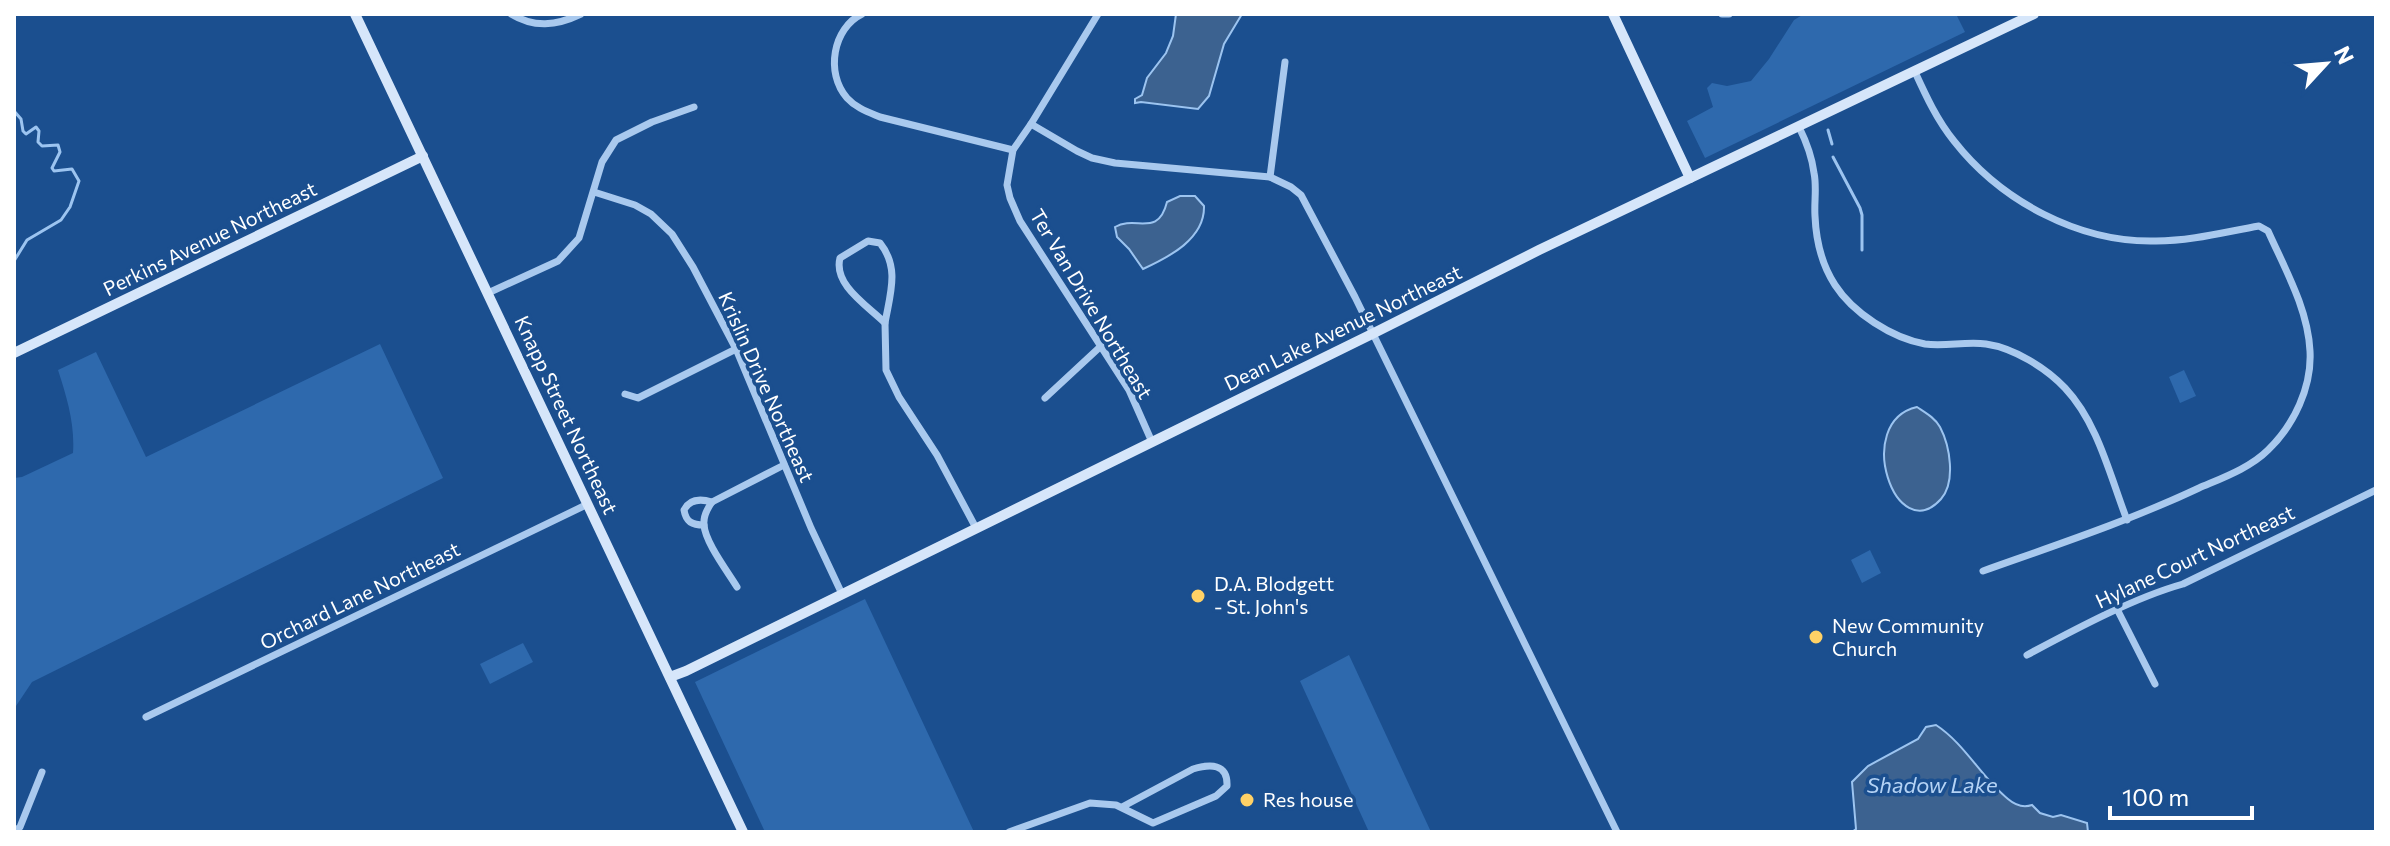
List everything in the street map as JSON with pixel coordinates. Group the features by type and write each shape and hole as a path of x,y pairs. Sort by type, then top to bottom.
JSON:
{"main road":[{"name":"Knapp Street Northeast","path":"355,14 743,832"},
{"path":"1613,14 1690,178"},
{"name":"Dean Lake Avenue Northeast","path":"670,677 1528,255 2034,14"},
{"name":"Perkins Avenue Northeast","path":"14,353 423,156"}],"street":[{"path":"511,14 525,22 540,25 558,23 581,14"},
{"path":"862,14 854,18 835,46 834,63 847,98 862,110 880,117 1013,150"},
{"name":"Ter Van Drive Northeast","path":"1098,14 1013,150 1007,185 1020,221 1129,390 1152,442"},
{"path":"1722,14 1729,14"},
{"path":"1270,177 1285,62"},
{"path":"1915,72 1933,110 1954,141 1982,173 2006,192 2075,229 2154,242 2259,226 2268,231 2304,312 2308,333 2310,354 2307,381 2299,406 2267,452 2245,466 2127,520 1983,571"},
{"path":"488,293 558,261 579,238 602,162 616,140 643,125 694,107"},
{"path":"1031,124 1092,158 1115,163 1270,177 1301,195 1349,284 1617,832"},
{"path":"1799,127 1815,174 1815,216 1823,262 1834,285 1873,323 1925,344 1987,344 2018,355 2042,369 2066,389 2086,418 2127,520"},
{"name":"Krislin Drive Northeast","path":"594,192 635,205 662,222 693,267 736,349 842,594"},
{"path":"885,323 846,286 840,276 840,258 868,241 880,243 888,253 893,270 885,323 886,370 889,378 937,455 976,528"},
{"path":"1045,398 1101,346"},
{"path":"625,394 638,398 736,349"},
{"path":"737,587 708,537 704,525 707,509 712,502 784,465"},
{"name":"Hylane Court Northeast","path":"2027,655 2183,584 2376,490"},
{"path":"704,525 691,523 686,519 684,510 694,501 702,499 712,502"},
{"name":"Orchard Lane Northeast","path":"146,717 588,504"},
{"path":"2118,611 2155,684"},
{"path":"1009,832 1090,803 1116,805 1153,823 1216,796 1227,786 1227,779 1224,772 1214,765 1193,769 1122,807"},
{"path":"14,832 20,827 42,772"}],"shaded area":[{"path":"1804,14 1956,14 1965,32 1705,158 1687,121 1713,107 1707,88 1712,83 1727,86 1751,81 1794,20"},
{"path":"380,344 443,478 32,682 14,709 14,478 73,453 72,421 58,370 96,352 146,457"},
{"path":"2184,370 2196,396 2180,403 2169,377"},
{"path":"1870,550 1881,573 1862,583 1851,560"},
{"path":"865,599 974,832 765,832 695,682"},
{"path":"523,643 533,662 490,684 480,664"},
{"path":"1349,655 1431,832 1369,832 1300,681"}],"water":[{"path":"1176,14 1242,14 1224,44 1209,96 1198,109 1135,103 1135,99 1142,95 1147,78 1166,53 1173,36"},
{"path":"1180,196 1195,196 1204,206 1199,228 1184,245 1143,269 1117,237 1115,227 1152,223 1163,213 1167,202"},
{"path":"1917,407 1940,427 1950,464 1946,492 1924,510 1909,508 1896,496 1884,456 1887,435 1898,417"},
{"name":"Shadow Lake","path":"1936,725 1956,741 1989,781 2011,801 2022,806 2032,805 2040,813 2053,817 2061,815 2087,823 2088,832 1852,832 1856,829 1852,782 1868,766 1918,739 1926,727"}],"waterway":[{"path":"14,111 21,119 26,134 36,127 39,131 38,142 42,146 58,145 60,152 52,168 54,171 72,169 79,181 70,207 61,220 27,240 14,261"},
{"path":"1828,130 1832,144"},
{"path":"1833,157 1860,208 1862,250"}],"place":[{"name":"D.A. Blodgett - St. John's","path":"1198,596"},
{"name":"New Community Church","path":"1816,637"},
{"name":"Res house","path":"1247,800"}]}
